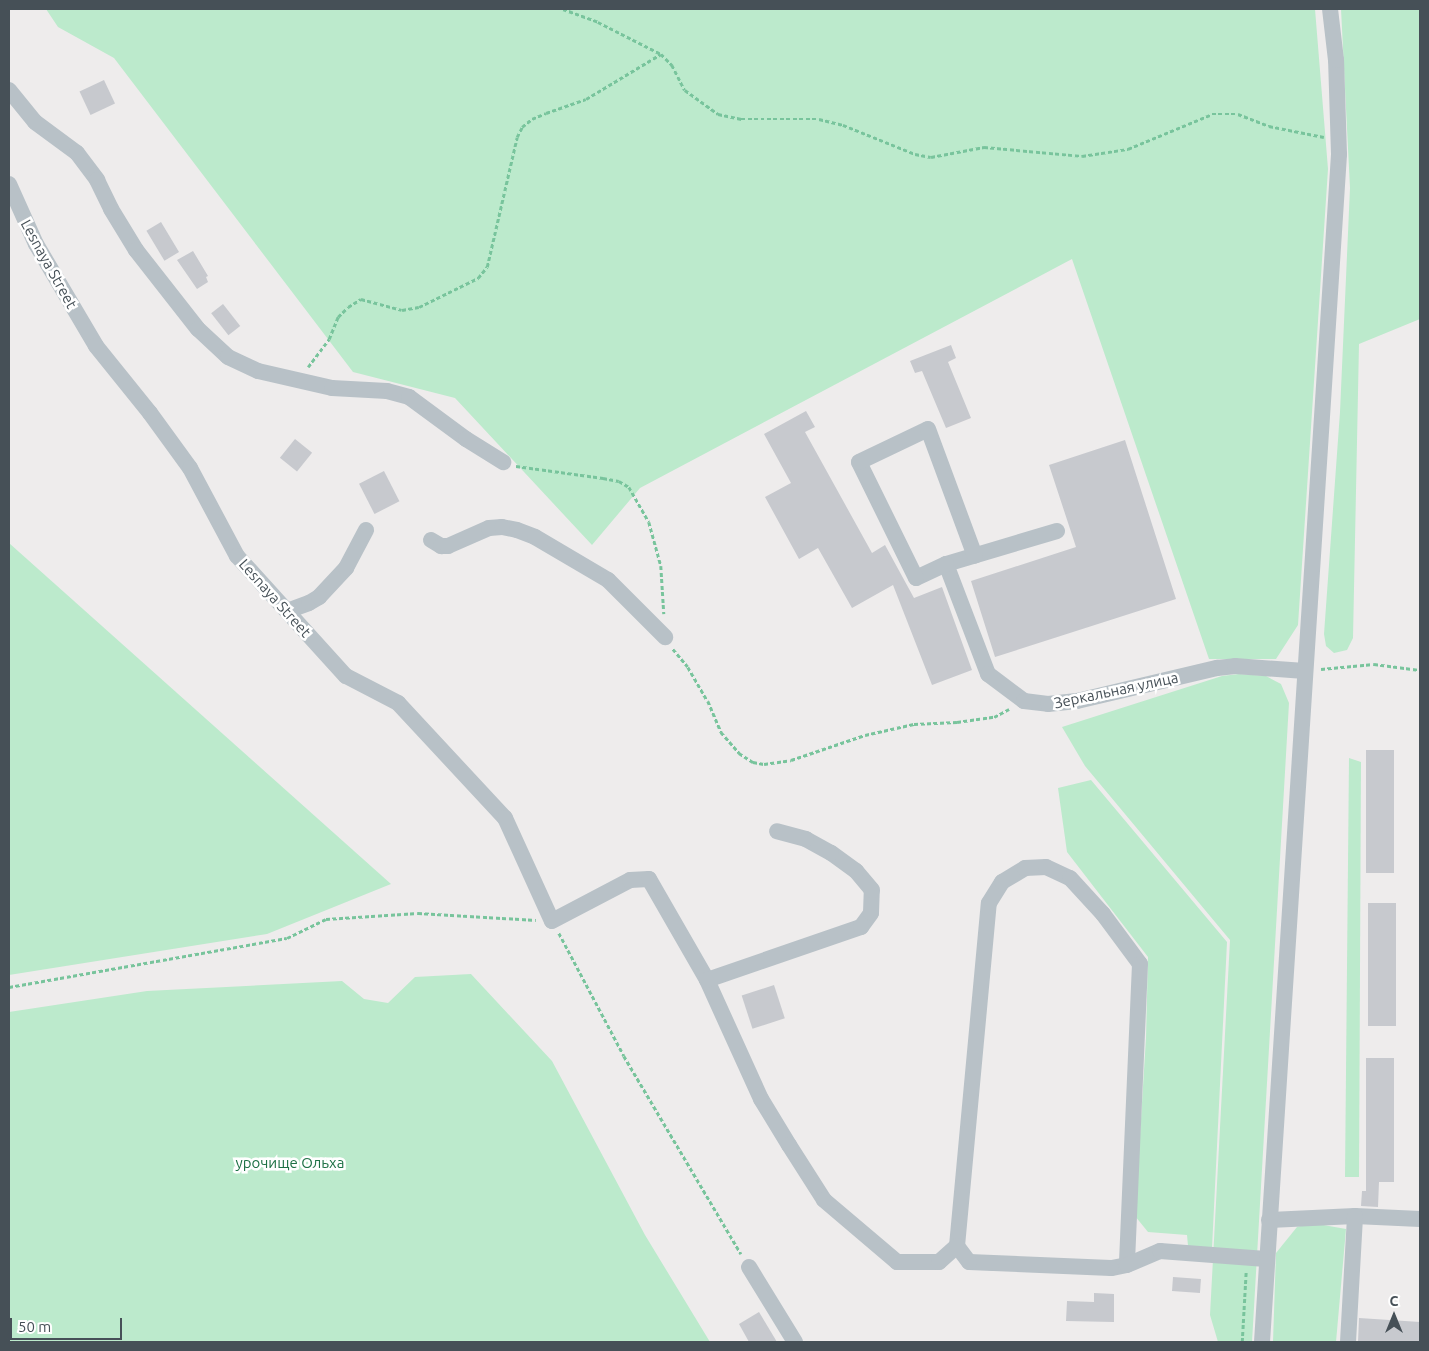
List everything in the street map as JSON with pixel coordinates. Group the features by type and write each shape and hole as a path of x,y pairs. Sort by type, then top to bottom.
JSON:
{"street":[{"path":"1262,1342 1339,154 1336,60 1330,9"},
{"path":"9,90 35,122 77,154 97,180 111,209 136,250 198,329 228,357 258,372 332,388 387,390 409,397 466,440 503,462"},
{"name":"Lesnaya Street","path":"9,184 36,244 96,346 150,413 190,468 237,556 346,676 398,703 505,818 552,921"},
{"path":"975,556 928,429 859,462 916,578 946,564 975,556 1057,531"},
{"path":"431,540 441,546 448,546 489,528 502,526 535,537 608,580 665,637"},
{"path":"287,611 319,597 346,568 366,530"},
{"path":"946,564 988,674 1024,701"},
{"name":"Зеркальная улица","path":"1024,701 1048,704 1077,701 1217,668 1235,666 1305,671"},
{"path":"707,980 861,927 871,913 872,890 856,871 831,853 806,839 777,831"},
{"path":"1127,1265 1140,964 1103,914 1070,878 1046,867 1025,868 1002,882 989,903 957,1246 969,1262 1111,1268 1127,1265 1160,1251 1266,1259"},
{"path":"552,921 630,880 650,880 707,980 761,1099 824,1200 897,1262 939,1262 957,1246"},
{"path":"1269,1220 1355,1216 1420,1219"},
{"path":"1348,1342 1355,1216"},
{"path":"749,1267 794,1342"}],"path":[{"path":"563,9 598,22 661,54 672,65 686,90 718,114 741,119 819,119 852,128 915,154 931,157 984,147 1082,156 1128,149 1212,114 1238,114 1269,126 1328,137"},
{"path":"298,380 329,339 338,317 348,306 361,299 402,310 418,307 478,278 487,267 517,137 522,127 532,119 586,99 661,54"},
{"path":"503,462 619,481 629,487 649,522 661,566 665,637 688,667 708,701 722,732 739,753 753,762 764,764 791,760 865,735 914,724 957,722 994,717 1024,701"},
{"path":"1305,671 1374,664 1420,670"},
{"path":"9,986 287,938 326,919 418,913 552,921 624,1056 749,1267"},
{"path":"1242,1342 1247,1257"}],"green space":[{"path":"46,9 1315,9 1328,169 1298,625 1276,659 1209,659 1072,259 640,488 592,545 455,398 353,372 114,58 58,27"},
{"path":"1341,9 1420,9 1420,319 1359,344 1353,638 1347,650 1334,653 1326,646 1324,634 1340,412 1350,188"},
{"path":"9,543 391,884 267,934 9,975"},
{"path":"1239,674 1266,676 1281,684 1289,703 1252,1342 1218,1342 1210,1315 1230,940 1085,766 1062,727 1222,676"},
{"path":"1349,758 1361,762 1359,1177 1345,1177"},
{"path":"1091,780 1227,942 1212,1248 1188,1246 1187,1235 1148,1232 1135,1216 1146,1038 1148,957 1067,852 1058,788"},
{"name":"урочище Ольха","path":"471,974 552,1061 645,1235 710,1342 9,1342 9,1012 147,991 342,981 364,999 388,1003 415,977"},
{"path":"1312,1223 1346,1229 1336,1342 1273,1342 1276,1253 1297,1227"}],"building":[{"path":"104,80 115,104 91,115 80,91"},
{"path":"161,222 179,252 164,261 146,231"},
{"path":"193,251 208,276 206,277 208,282 197,289 177,260"},
{"path":"223,304 240,326 228,335 211,313"},
{"path":"951,345 956,358 948,362 971,418 946,428 922,371 915,373 910,361"},
{"path":"806,411 815,427 805,432 872,553 885,545 914,598 942,587 972,670 932,685 893,585 852,608 818,548 799,559 765,497 791,483 764,434"},
{"path":"295,439 312,453 297,471 280,458"},
{"path":"1125,440 1176,599 995,657 971,581 1076,547 1049,465"},
{"path":"384,471 399,501 374,514 359,484"},
{"path":"1366,750 1394,750 1394,873 1366,873"},
{"path":"1368,903 1396,903 1396,1026 1368,1026"},
{"path":"774,985 785,1018 752,1029 742,996"},
{"path":"1366,1058 1394,1058 1394,1182 1379,1182 1378,1207 1361,1206 1362,1191 1366,1191"},
{"path":"1173,1277 1201,1279 1200,1293 1172,1291"},
{"path":"1094,1293 1114,1294 1114,1322 1066,1321 1067,1301 1094,1302"},
{"path":"759,1312 777,1342 749,1342 739,1324"},
{"path":"1359,1318 1420,1322 1420,1342 1358,1342"}]}
